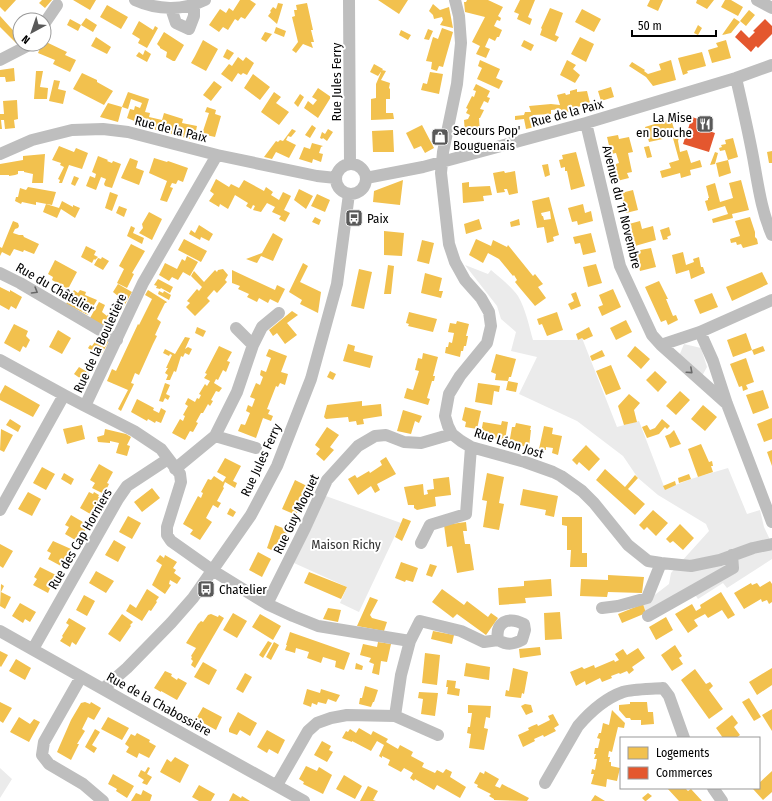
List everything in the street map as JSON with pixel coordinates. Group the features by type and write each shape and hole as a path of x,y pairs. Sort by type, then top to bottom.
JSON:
{"street":[{"path":"135,0 171,8 199,2"},
{"name":"Rue Jules Ferry","path":"349,0 350,164"},
{"path":"452,434 445,416 449,394 460,376 487,343 491,326 489,312 481,298 465,280 455,262 449,244 441,173 443,152 457,84 461,43 459,16 455,0"},
{"path":"757,0 772,8"},
{"path":"171,8 176,23 189,29 199,2"},
{"path":"52,12 57,4"},
{"path":"0,60 16,52"},
{"name":"Rue de la Paix","path":"366,178 442,162 586,123 736,78 772,65"},
{"path":"736,78 747,128 758,192 767,224 772,235"},
{"name":"Avenue du 11 Novembre","path":"586,123 620,266 652,335 661,345 727,404"},
{"name":"Rue de la Paix","path":"0,154 32,140 72,130 102,129 128,132 217,155 317,176 336,178"},
{"name":"Rue de la Bouletière","path":"0,510 64,395 85,406 143,283 217,155"},
{"path":"350,164 356,165 362,169 366,178 366,183 362,190 357,193 349,194 340,189 336,183 338,172 341,168 350,164"},
{"name":"Rue Jules Ferry","path":"103,689 128,668 172,623 193,598 251,516 276,466 310,379 337,284 349,194"},
{"name":"Rue du Châtelier","path":"0,273 20,283 117,340"},
{"path":"661,345 700,332 772,300"},
{"path":"256,448 215,436 237,392 253,345 262,326 279,313"},
{"path":"236,328 253,345"},
{"name":"Avenue du 11 Novembre","path":"700,332 713,361 727,404 772,522"},
{"path":"0,360 64,395"},
{"path":"85,406 134,431 160,449 180,474 181,482 166,527 167,535 172,541 212,570 268,604 318,626 410,640"},
{"name":"Rue Léon Jost","path":"452,434 472,447 525,462 561,476 582,491 594,503 628,545 648,561 691,566 720,560 732,555 772,544"},
{"name":"Rue Guy Moquet","path":"268,604 327,480 358,446 375,436 386,435 404,442 421,443 452,434"},
{"name":"Rue des Cap Horniers","path":"33,649 118,499 127,486 172,464 215,436"},
{"path":"421,543 430,525 466,514 472,447"},
{"path":"648,616 733,568 732,555"},
{"path":"602,608 618,606 647,598 660,563"},
{"path":"395,716 401,675 410,640 420,621 461,631 484,642 498,640"},
{"name":"Rue de la Chabossière","path":"0,631 278,785 304,801"},
{"path":"81,677 44,742 42,755 50,764 83,784 103,801"},
{"path":"545,783 578,726 584,719 603,703 624,692 663,688 669,696 684,737"},
{"path":"278,785 308,731 317,723 331,718 347,715 395,716 438,735"},
{"path":"714,789 722,801"}],"green space":[{"path":"465,265 488,274 491,270 512,289 518,296 523,307 533,340 578,340 582,338 617,427 639,421 665,489 691,479 728,468 747,514 760,510 764,527 772,544 772,559 727,588 723,583 698,599 690,587 646,613 643,604 669,584 671,573 709,531 706,524 658,495 638,478 623,456 577,421 519,394 537,357 511,351 516,332 501,319 497,306"},
{"path":"684,344 701,348 707,367 702,376 679,356"},
{"name":"Maison Richy","path":"323,495 401,523 359,612 340,603 347,587 294,563"},
{"path":"0,768 12,779 0,798"}],"building: Logements":[{"path":"0,0 16,0 5,12 0,7"},
{"path":"42,0 52,0 45,8 39,3"},
{"path":"73,0 96,0 90,10"},
{"path":"240,0 250,0 256,4 245,19 241,17 238,21 235,19 228,30 223,27 219,32 209,25 220,9 226,13 229,8 233,11"},
{"path":"378,0 408,0 399,14"},
{"path":"467,0 488,0 503,7 498,16 501,18 500,21 497,20 494,26 502,30 499,37 497,37 495,41 489,38 485,47 490,49 486,58 476,54 480,46 472,42 485,17 465,12 464,2"},
{"path":"520,0 535,0 528,17 532,19 530,25 517,19 519,14 514,12"},
{"path":"650,0 663,0 658,11 647,6"},
{"path":"697,0 714,0 707,9 696,3"},
{"path":"725,0 731,0 743,7 738,16 721,7"},
{"path":"278,3 283,4 277,24 268,16 273,7 276,9"},
{"path":"307,3 313,30 311,30 314,42 311,42 313,48 303,44 296,53 292,50 298,42 292,17 295,16 294,10 297,10 296,5"},
{"path":"433,4 440,10 449,7 453,28 440,25 443,20 442,17 434,19 433,15 429,11"},
{"path":"107,5 128,17 121,29 100,17"},
{"path":"550,8 563,13 555,35 559,37 556,42 540,35 541,28"},
{"path":"582,9 601,19 594,32 575,22"},
{"path":"749,10 755,15 746,26 740,21"},
{"path":"0,16 12,29 12,39 0,27"},
{"path":"86,18 97,25 93,32 81,25"},
{"path":"734,18 740,22 731,33 722,35"},
{"path":"70,19 81,25 78,31 67,25"},
{"path":"139,21 153,30 155,26 158,28 147,48 138,43 140,39 132,34"},
{"path":"698,25 702,28 698,35 694,33"},
{"path":"276,27 286,31 284,37 274,33"},
{"path":"442,28 453,32 443,67 439,66 437,71 431,69 432,62 426,61 433,37 438,39"},
{"path":"428,29 433,31 429,40 424,39"},
{"path":"401,30 411,35 408,40 399,35"},
{"path":"164,32 184,45 175,61 166,57 167,52 160,48 157,44"},
{"path":"265,32 272,34 266,42 261,39"},
{"path":"96,37 111,47 107,54 91,46"},
{"path":"580,37 594,44 586,62 571,54"},
{"path":"203,40 218,49 206,71 191,63"},
{"path":"524,40 534,45 531,51 521,46"},
{"path":"726,40 731,58 712,63 708,50 718,47 716,43"},
{"path":"52,45 67,52 65,55 76,60 70,72 53,64 55,60 38,53 52,52"},
{"path":"227,49 234,53 229,60 223,57"},
{"path":"145,50 151,54 147,62 136,56 139,52 143,55"},
{"path":"702,52 706,66 687,71 688,73 683,75 678,58"},
{"path":"238,57 243,61 246,57 254,63 247,75 243,73 241,75 238,73 232,82 221,74 229,64 232,66"},
{"path":"480,60 500,69 496,78 503,81 499,89 477,79 482,68 478,66"},
{"path":"567,60 576,65 573,69 580,75 575,83 560,75"},
{"path":"671,60 676,80 653,86 646,77 629,66 632,62 645,70 644,71 648,74 661,70 659,64"},
{"path":"374,64 383,69 378,76 370,72"},
{"path":"14,68 15,81 6,82 5,77 0,77 0,70"},
{"path":"382,70 386,71 381,80 390,83 390,99 386,99 386,113 393,113 394,119 371,120 371,99 376,98 376,84"},
{"path":"36,71 43,71 40,87 48,88 47,99 34,99"},
{"path":"430,72 443,74 439,94 421,90 423,83 427,84"},
{"path":"82,73 97,80 97,82 113,91 104,105 73,89"},
{"path":"253,74 270,87 260,100 244,88"},
{"path":"54,80 60,81 58,89 66,91 63,104 49,101"},
{"path":"214,81 222,87 211,101 203,95"},
{"path":"476,84 490,91 487,97 490,98 488,103 484,101 480,109 484,110 479,118 480,133 465,134 464,120 468,119 470,115 466,113 468,109 466,108 472,96 474,97 476,91 473,90"},
{"path":"611,87 614,97 601,101 598,91"},
{"path":"318,88 331,97 318,118 304,108 308,101 313,105 317,100 312,97"},
{"path":"577,89 577,92 587,91 590,103 562,114 561,109 551,110 551,114 533,115 535,127 526,129 524,119 515,120 515,116 524,115 525,112 531,112 529,106 551,104 560,105 557,95 565,93 566,95 570,94 570,91"},
{"path":"128,92 149,99 145,112 150,113 149,117 162,120 164,113 183,119 182,123 197,126 194,140 141,126 142,124 127,118 130,109 134,110 135,106 140,108 142,103 131,99 128,109 122,107"},
{"path":"274,92 281,97 276,103 289,112 279,125 261,112"},
{"path":"300,94 304,97 298,107 294,103"},
{"path":"17,100 18,119 14,120 15,128 5,129 4,120 1,120 2,129 0,129 0,114 4,114 3,101"},
{"path":"108,103 122,107 118,122 100,117"},
{"path":"207,107 216,110 215,114 221,116 215,137 202,134 209,113 205,112"},
{"path":"671,119 674,129 681,130 678,141 680,152 687,150 691,163 700,160 702,167 690,170 691,175 681,178 680,173 662,178 660,171 671,168 669,163 679,160 671,131 661,133 663,139 649,142 645,127"},
{"path":"312,125 316,128 310,138 305,135"},
{"path":"422,125 434,148 425,153 421,146 414,149 406,133"},
{"path":"292,129 296,131 291,137 288,136 286,140 296,145 289,158 276,152 272,159 264,157 276,141 283,141"},
{"path":"328,129 333,132 327,141 320,138 322,132 325,134"},
{"path":"393,130 394,152 373,152 372,131"},
{"path":"618,135 619,139 629,137 633,152 628,153 632,172 627,173 629,178 617,181 613,165 619,163 616,153 611,154 607,137"},
{"path":"733,138 738,157 728,160 725,150 720,151 719,148 722,147 721,145 726,144 725,140"},
{"path":"312,143 323,146 321,147 319,153 323,154 321,162 313,159 312,163 299,159 304,147 310,149"},
{"path":"59,146 74,152 76,148 88,153 82,169 69,165 62,183 59,183 60,180 58,179 64,167 60,165 61,163 52,160"},
{"path":"649,146 652,157 647,158 644,147"},
{"path":"772,151 772,163 769,163 767,152"},
{"path":"576,152 585,186 571,190 567,171 565,171 565,167 561,168 559,160 563,159 562,155"},
{"path":"715,152 718,153 715,164 710,165"},
{"path":"45,154 43,183 32,183 33,174 24,171 18,171 18,174 15,175 0,175 0,164 23,160 23,156"},
{"path":"98,156 112,163 113,161 121,164 112,188 105,186 104,184 106,179 101,177 96,190 86,186 90,176 95,178 96,174 92,172"},
{"path":"130,158 138,161 136,168 144,171 139,185 121,178"},
{"path":"154,158 188,168 183,182 178,180 176,184 172,183 170,187 173,188 167,202 160,200 167,181 149,173"},
{"path":"728,160 731,173 719,177 716,163"},
{"path":"548,164 550,175 545,177 542,165"},
{"path":"504,171 505,173 515,171 518,193 509,195 507,189 504,189 505,192 497,193 493,173"},
{"path":"74,176 79,178 75,186 71,184"},
{"path":"216,179 229,187 231,184 239,188 244,180 264,191 266,187 273,192 271,195 279,200 283,192 291,196 284,210 290,213 285,222 279,219 281,216 272,212 275,207 267,203 261,212 253,210 255,206 253,205 251,209 246,206 248,203 235,195 228,209 220,204 219,207 209,201 214,194 210,191"},
{"path":"403,180 400,205 373,202 374,191"},
{"path":"741,180 749,210 732,214 733,218 713,223 712,219 728,214 725,206 708,211 705,201 709,198 706,186 715,183 720,202 733,198 729,183"},
{"path":"469,182 469,187 490,186 492,195 483,196 484,201 463,203 462,183"},
{"path":"28,187 56,192 52,205 36,202 36,205 22,202 21,204 15,201 16,197 18,197 20,188 26,190"},
{"path":"299,189 313,196 306,209 294,200"},
{"path":"633,190 638,210 626,213 621,193"},
{"path":"110,192 118,195 112,211 105,208"},
{"path":"317,194 330,200 325,212 311,206"},
{"path":"549,197 559,235 553,237 554,241 547,243 544,227 537,228 532,201","holes":["550,211 551,219 544,220 541,213"]},
{"path":"62,201 73,207 73,205 80,208 75,218 61,209 57,218 43,212 46,204 59,208"},
{"path":"583,204 585,213 591,211 593,221 578,225 577,221 572,222 568,208"},
{"path":"119,206 127,209 124,217 116,213"},
{"path":"149,212 162,219 152,240 139,233 143,228 142,224"},
{"path":"315,217 321,220 319,225 312,222"},
{"path":"750,217 758,244 743,248 741,244 737,245 736,242 731,243 730,239 740,236 735,221"},
{"path":"479,219 482,229 466,234 464,224"},
{"path":"519,219 520,225 511,227 510,222"},
{"path":"13,221 18,223 19,226 13,233 23,235 24,237 39,244 34,254 24,250 23,252 14,249 10,256 2,252 0,256 0,247 2,248"},
{"path":"640,221 642,229 653,226 656,240 635,246 629,224"},
{"path":"199,225 213,234 209,241 201,237 200,240 189,234 191,230 195,233"},
{"path":"131,226 135,228 133,233 144,238 142,244 127,236"},
{"path":"669,227 671,235 667,237 668,239 663,240 660,230"},
{"path":"384,231 404,233 402,256 384,255"},
{"path":"273,233 283,239 273,261 261,256 257,263 246,259 262,253"},
{"path":"591,233 596,252 583,255 580,243 575,244 573,237"},
{"path":"184,239 207,251 201,262 178,250"},
{"path":"476,239 491,246 493,240 507,247 508,245 533,276 535,274 543,284 538,287 546,298 535,306 515,282 517,280 514,275 513,276 499,259 488,253 483,263 469,255"},
{"path":"422,240 434,243 429,264 417,261"},
{"path":"131,244 145,251 132,273 134,274 127,288 117,283 124,269 119,266"},
{"path":"86,246 96,251 94,255 98,257 95,260 94,259 92,263 81,257"},
{"path":"651,248 656,267 640,271 635,251"},
{"path":"683,252 686,265 694,262 693,259 699,257 701,267 703,267 705,273 691,279 689,270 676,274 672,255"},
{"path":"187,256 198,262 190,276 183,272 178,280 172,277 169,281 159,275 165,263 177,269 182,259 185,261"},
{"path":"102,257 109,261 103,270 94,265 98,258 101,259"},
{"path":"55,260 77,272 68,289 52,280 53,277 48,274"},
{"path":"303,263 308,266 300,282 321,292 318,313 300,304 302,300 289,292"},
{"path":"596,264 602,283 588,287 583,267"},
{"path":"388,265 394,266 391,294 384,294"},
{"path":"223,269 228,275 225,280 227,282 217,293 214,290 207,298 210,301 195,316 186,307 190,303 187,301 197,289 199,291 202,287 191,276 194,271 204,282 215,270 217,272 218,270"},
{"path":"359,269 372,272 364,309 351,306"},
{"path":"232,270 275,290 277,285 285,289 278,303 270,299 268,303 259,298 257,302 247,297 249,294 238,289 240,286 232,283"},
{"path":"762,272 768,284 732,301 726,287"},
{"path":"425,273 442,278 439,291 443,291 441,298 421,293"},
{"path":"158,279 173,287 170,293 161,288 156,288 157,286 154,285"},
{"path":"659,281 668,299 666,299 673,316 676,315 678,320 668,325 666,320 661,322 645,287"},
{"path":"118,284 132,292 110,331 90,318 99,302 105,305 102,312 107,316 118,296 113,292"},
{"path":"0,287 10,292 10,290 22,297 16,309 11,306 9,310 0,305"},
{"path":"613,289 621,307 602,316 598,307 603,305 599,295"},
{"path":"74,290 78,293 80,290 86,292 85,295 97,300 88,315 66,304"},
{"path":"148,290 167,302 165,303 157,319 161,322 155,335 157,336 139,375 135,373 131,383 134,384 121,411 118,409 128,390 107,381 112,369 116,371 138,324 139,325 152,299 145,295"},
{"path":"159,291 163,293 164,291 171,295 169,300 158,294"},
{"path":"576,292 581,306 571,310 568,304 574,301 571,294"},
{"path":"712,293 718,307 700,314 694,300"},
{"path":"292,311 298,315 287,323 297,335 285,344 277,333 273,336 269,330"},
{"path":"409,312 437,319 433,332 408,326 409,324 406,323"},
{"path":"557,312 563,330 547,336 542,324 539,325 537,319"},
{"path":"626,320 632,332 616,340 610,328"},
{"path":"457,321 469,324 466,336 468,336 466,346 464,346 463,351 461,351 460,357 445,353 449,342 452,343 454,333 448,332 450,323 456,324"},
{"path":"14,324 28,331 26,336 30,340 26,348 23,346 20,352 4,343"},
{"path":"197,327 206,331 203,337 195,333"},
{"path":"589,327 593,336 584,340 582,338 578,340 576,334"},
{"path":"58,330 71,338 62,354 49,347"},
{"path":"101,333 110,339 100,357 88,348 90,345 92,346"},
{"path":"746,333 752,350 733,357 727,340"},
{"path":"185,337 190,338 185,349 188,347 192,349 189,355 185,353 183,357 181,356 176,372 174,371 170,380 166,380 168,375 165,373 168,368 166,368 172,355 170,354 169,356 163,353 165,349 175,354"},
{"path":"348,344 355,346 354,351 373,356 370,368 343,361"},
{"path":"219,346 232,352 227,361 230,362 226,372 223,370 218,380 216,379 214,383 222,388 219,392 216,391 211,400 213,401 210,406 208,404 203,413 201,413 193,432 190,431 185,440 172,433 180,419 183,421 185,416 183,415 188,406 185,404 188,398 195,402 197,398 199,399 201,395 199,394 205,384 207,386 210,381 204,378 207,374 205,373"},
{"path":"635,346 650,359 641,369 627,356"},
{"path":"763,346 765,351 754,355 752,350"},
{"path":"269,349 287,356 281,372 288,374 285,385 280,383 278,387 276,386 267,409 270,410 268,414 273,416 271,421 263,418 256,438 238,431 241,424 245,425 250,413 246,411 248,405 252,407 255,399 250,397 256,383 260,385 263,377 260,375 261,370 266,372 271,358 266,356"},
{"path":"602,350 605,356 592,361 590,356"},
{"path":"423,353 438,357 433,376 435,376 434,381 432,381 427,398 430,399 428,405 404,398 407,388 413,390 419,371 415,370 418,358 422,359"},
{"path":"496,354 516,359 511,377 509,377 508,381 495,380 496,374 491,372"},
{"path":"746,358 754,382 746,385 748,389 743,391 742,386 739,387 730,364"},
{"path":"611,365 621,389 606,395 596,371"},
{"path":"79,367 89,373 84,381 74,374"},
{"path":"330,371 336,374 333,380 327,377"},
{"path":"655,371 667,382 658,392 646,380"},
{"path":"508,381 518,383 516,392 506,390"},
{"path":"165,383 170,385 166,394 170,396 168,400 165,398 163,402 159,401"},
{"path":"478,383 500,386 499,392 494,391 492,405 475,402"},
{"path":"5,385 40,405 33,417 0,400 0,394"},
{"path":"763,390 769,408 753,414 746,395"},
{"path":"680,391 690,400 676,415 666,406"},
{"path":"629,394 640,403 634,410 637,422 624,425 618,406"},
{"path":"137,399 154,408 153,410 159,413 161,408 166,411 161,423 156,421 155,423 148,419 147,421 131,412"},
{"path":"362,401 362,406 381,404 382,416 363,419 364,424 357,425 356,421 349,422 348,417 326,419 324,417 327,405"},
{"path":"703,405 717,417 705,431 691,419"},
{"path":"465,407 481,411 477,429 465,427 466,422 462,420"},
{"path":"403,410 422,416 419,423 415,421 411,434 397,431"},
{"path":"772,418 772,439 764,442 757,424"},
{"path":"10,419 21,426 18,432 6,425"},
{"path":"662,419 670,426 667,429 665,427 659,434 647,438 642,427 647,425 650,430 655,428"},
{"path":"502,421 508,422 505,440 488,437 489,434 481,433 483,422 501,425"},
{"path":"516,423 531,426 529,447 509,444 512,427 515,427"},
{"path":"82,425 85,439 67,444 63,429"},
{"path":"544,426 553,428 552,434 562,436 558,455 552,453 553,448 546,447 546,450 539,449"},
{"path":"327,427 339,435 330,447 334,450 324,461 316,454 320,449 315,445"},
{"path":"1,429 13,435 4,452 0,450"},
{"path":"105,429 126,434 131,437 127,445 130,446 127,456 116,453 119,443 110,441 110,443 98,442 97,437 104,435"},
{"path":"674,430 681,444 670,448 665,436"},
{"path":"701,444 709,462 712,461 713,466 711,466 713,472 698,477 688,449"},
{"path":"586,445 600,459 589,471 579,462 577,465 572,460"},
{"path":"772,450 772,466 767,452"},
{"path":"386,457 396,474 377,484 380,490 375,493 371,486 358,495 348,479 355,475 357,478 369,471 370,473 382,465 380,461"},
{"path":"225,458 241,466 233,481 237,483 235,488 225,482 224,488 217,501 221,503 218,508 213,505 206,518 212,522 200,540 190,534 193,530 183,524 198,496 201,498 203,493 201,492 208,479 211,480 214,476 223,482 226,477 217,472"},
{"path":"99,464 113,472 107,483 109,484 106,490 105,489 102,493 92,488 95,483 90,480"},
{"path":"42,467 55,474 46,490 33,483"},
{"path":"605,469 625,487 635,475 638,478 628,489 645,504 635,515 596,480"},
{"path":"64,473 74,479 71,485 61,479"},
{"path":"487,473 504,477 499,503 504,504 499,530 483,527 487,501 482,500"},
{"path":"689,474 691,479 679,483 678,478"},
{"path":"449,477 451,495 435,497 436,506 417,510 414,508 414,505 408,505 404,487 423,484 424,495 428,494 427,490 434,489 433,479"},
{"path":"295,480 309,487 296,515 282,509"},
{"path":"675,481 676,485 665,490 663,486"},
{"path":"152,488 160,498 142,512 134,502"},
{"path":"523,489 558,496 554,517 545,515 546,510 520,505"},
{"path":"28,492 41,499 32,516 18,509"},
{"path":"89,492 93,494 94,492 101,498 92,515 80,508"},
{"path":"230,508 236,512 233,517 227,514"},
{"path":"653,510 668,523 656,536 647,527 644,530 639,525"},
{"path":"71,515 88,525 81,538 79,537 77,541 65,534 69,527 65,525"},
{"path":"128,516 141,523 132,539 119,532"},
{"path":"562,517 582,517 582,553 587,553 587,567 570,567 571,550 567,550 567,526 562,525"},
{"path":"403,518 411,521 402,541 395,537"},
{"path":"466,522 467,531 463,531 465,544 470,544 474,570 457,573 452,546 447,547 444,525"},
{"path":"680,524 694,538 683,550 673,541 670,543 666,539"},
{"path":"275,525 288,530 280,554 267,548"},
{"path":"114,540 126,547 118,562 105,555"},
{"path":"53,541 71,549 61,566 48,559 51,553 47,551"},
{"path":"0,544 13,551 3,568 0,566"},
{"path":"258,552 271,559 262,577 249,570"},
{"path":"160,555 164,558 165,555 177,562 173,568 176,570 174,573 181,578 177,584 170,580 169,584 171,585 165,594 152,585 162,565 156,561"},
{"path":"401,562 418,568 413,582 406,580 405,582 395,578"},
{"path":"430,564 437,566 432,577 426,575"},
{"path":"40,567 56,575 48,593 33,585 37,579 34,577"},
{"path":"96,571 114,581 106,593 89,583"},
{"name":"Maison Richy","path":"309,572 347,587 341,599 304,583"},
{"path":"608,575 644,577 642,593 608,592 607,597 580,596 581,579 608,580"},
{"path":"551,579 552,596 525,598 526,603 499,605 498,588 524,586 524,581"},
{"path":"770,581 772,584 772,602 769,604 767,600 762,602 761,599 744,609 734,593 751,583 752,585 757,583 760,587"},
{"path":"1,584 4,586 1,592 11,597 5,609 0,606"},
{"path":"147,589 159,597 151,611 149,610 142,621 126,611 130,604 136,608"},
{"path":"442,589 464,605 467,601 488,617 491,613 498,618 486,635 457,614 453,618 432,602"},
{"path":"721,592 735,615 728,619 722,610 708,618 705,614 694,620 698,626 688,633 675,614 692,604 696,611 701,608 700,605"},
{"path":"84,595 95,601 87,616 76,610"},
{"path":"370,597 378,600 370,615 372,618 387,622 384,631 357,626"},
{"path":"20,603 36,612 30,622 25,619 23,623 12,616"},
{"path":"643,604 646,613 622,623 618,614"},
{"path":"328,608 341,610 338,622 323,619"},
{"path":"560,612 562,639 545,640 544,613"},
{"path":"233,613 247,621 237,638 223,630"},
{"path":"122,614 133,622 120,642 108,634"},
{"path":"211,614 218,617 219,615 224,618 195,668 191,665 193,661 191,656 196,648 186,643 198,624 201,621 203,622 208,615"},
{"path":"260,614 281,626 273,640 252,627"},
{"path":"666,617 673,630 656,640 649,627"},
{"path":"69,618 86,628 76,645 72,642 70,647 60,641 69,625 66,623"},
{"path":"433,631 454,635 452,644 431,639"},
{"path":"290,632 350,653 344,670 335,667 336,661 323,657 321,663 307,658 309,652 296,648 295,653 285,650"},
{"path":"268,641 272,643 263,658 259,655"},
{"path":"274,642 279,645 271,660 266,657"},
{"path":"378,642 391,644 387,662 381,661 379,675 372,673 374,664 369,662 371,658 360,655 363,644 377,647"},
{"path":"675,645 682,656 679,658 683,664 672,671 661,655"},
{"path":"540,647 541,655 520,658 519,649"},
{"path":"638,648 645,658 632,667 634,670 629,674 627,671 611,676 612,678 602,682 600,678 586,685 585,681 576,686 570,672 582,667 584,669 594,665 595,668 614,660 615,662 619,660 615,654 623,649 627,655"},
{"path":"0,651 8,655 1,667 0,666"},
{"path":"425,653 440,655 437,685 422,683"},
{"path":"16,659 31,668 25,680 9,671"},
{"path":"203,662 217,670 209,685 194,677"},
{"path":"356,663 363,666 362,670 355,669"},
{"path":"466,663 490,667 489,680 464,676"},
{"path":"513,668 528,672 524,694 522,693 521,698 505,696 506,690 509,691"},
{"path":"772,668 772,685 757,695 749,682"},
{"path":"695,669 706,684 710,682 713,686 709,690 723,709 709,719 681,680"},
{"path":"165,671 172,674 171,676 177,680 178,678 187,683 177,700 154,688"},
{"path":"245,673 252,677 243,693 236,689"},
{"path":"447,680 456,681 455,688 460,689 459,696 447,694"},
{"path":"365,686 378,690 371,707 359,704"},
{"path":"307,689 320,693 321,689 340,695 336,702 328,699 326,704 318,702 317,705 312,703 311,707 303,704"},
{"path":"419,692 438,693 435,716 421,714 423,699 418,698"},
{"path":"749,698 761,717 754,721 742,702"},
{"path":"0,702 12,708 3,723 0,721"},
{"path":"85,702 90,704 91,702 101,708 94,720 88,717 82,729 85,731 77,744 79,744 71,760 57,752 71,720 81,703"},
{"path":"630,702 647,702 648,712 653,712 654,724 641,725 641,720 631,720 630,718 626,718 619,710 619,705 630,704"},
{"path":"525,704 531,705 533,712 526,715 521,706"},
{"path":"468,705 491,706 490,718 486,717 484,728 488,729 484,750 469,748 471,734 467,733 468,727 470,727 472,713 468,713"},
{"path":"203,707 222,717 216,730 196,719"},
{"path":"772,709 772,731 762,715"},
{"path":"612,710 625,723 624,728 618,727 612,752 609,751 608,757 610,757 609,762 611,762 611,766 620,768 617,781 607,779 606,787 591,784 594,774 591,774 592,769 595,770 597,759 594,759 596,754 594,754 595,748 598,748 600,739 597,738 599,733 601,733 603,723 609,725"},
{"path":"238,712 257,723 250,736 240,730 237,735 229,732 229,729"},
{"path":"553,714 559,725 554,728 556,731 544,737 543,735 534,739 535,741 523,747 518,735 529,730 528,728 532,726 537,724 538,726 550,720 548,716"},
{"path":"732,715 738,723 734,727 740,735 737,737 722,737 716,728"},
{"path":"19,717 30,724 34,719 40,722 29,742 10,732"},
{"path":"108,717 129,728 122,740 101,729"},
{"path":"359,728 371,735 373,731 388,739 386,742 398,749 400,745 413,752 411,756 424,763 422,767 435,773 437,770 443,773 446,769 452,772 450,777 466,787 460,798 437,785 434,790 415,779 414,781 410,778 413,773 404,768 401,772 388,765 390,760 379,756 384,745 377,741 371,751 352,741 342,738 346,731 348,732 350,729 356,733"},
{"path":"95,729 100,732 92,745 97,748 94,753 85,747"},
{"path":"267,730 285,740 278,754 269,749 267,753 257,747"},
{"path":"137,733 150,740 149,742 156,746 149,758 139,753 137,758 126,752 129,747 125,744 131,734 135,736"},
{"path":"322,741 331,746 329,750 333,752 327,762 314,755"},
{"path":"175,757 189,765 180,783 160,772 167,759 171,762"},
{"path":"306,766 317,771 319,767 332,775 323,794 303,784 304,782 299,779"},
{"path":"148,767 150,768 147,774 152,777 147,785 142,783 144,780 138,776 141,770 145,772"},
{"path":"485,771 499,779 495,786 500,788 502,784 529,798 527,801 494,800 489,796 491,794 477,787 478,785 474,783 480,772 484,774"},
{"path":"772,771 772,792 763,800 753,789 760,789 760,782"},
{"path":"113,774 134,786 127,798 116,791 117,789 108,784"},
{"path":"344,775 362,786 355,799 336,789"},
{"path":"199,785 215,794 211,801 199,801 192,797"},
{"path":"368,786 378,791 373,800 376,801 360,801"},
{"path":"668,789 686,789 688,791 691,789 702,801 679,801"},
{"path":"143,790 152,795 150,801 131,801 136,793 141,795"},
{"path":"233,793 241,798 242,796 250,801 229,801"},
{"path":"648,793 652,796 645,801 642,798"},
{"path":"595,795 605,801 591,801"}],"building: Commerces":[{"path":"765,19 772,26 772,34 758,48 756,46 751,52 735,37 741,30 749,38 755,32 753,31"},
{"path":"692,117 704,121 707,127 706,130 715,133 709,152 683,144"}],"place":[{"name":"La Mise en Bouche","path":"705,124"},
{"name":"Secours Pop' Bouguenais","path":"440,137"},
{"name":"Paix","path":"354,218"},
{"name":"Chatelier","path":"206,589"}]}
